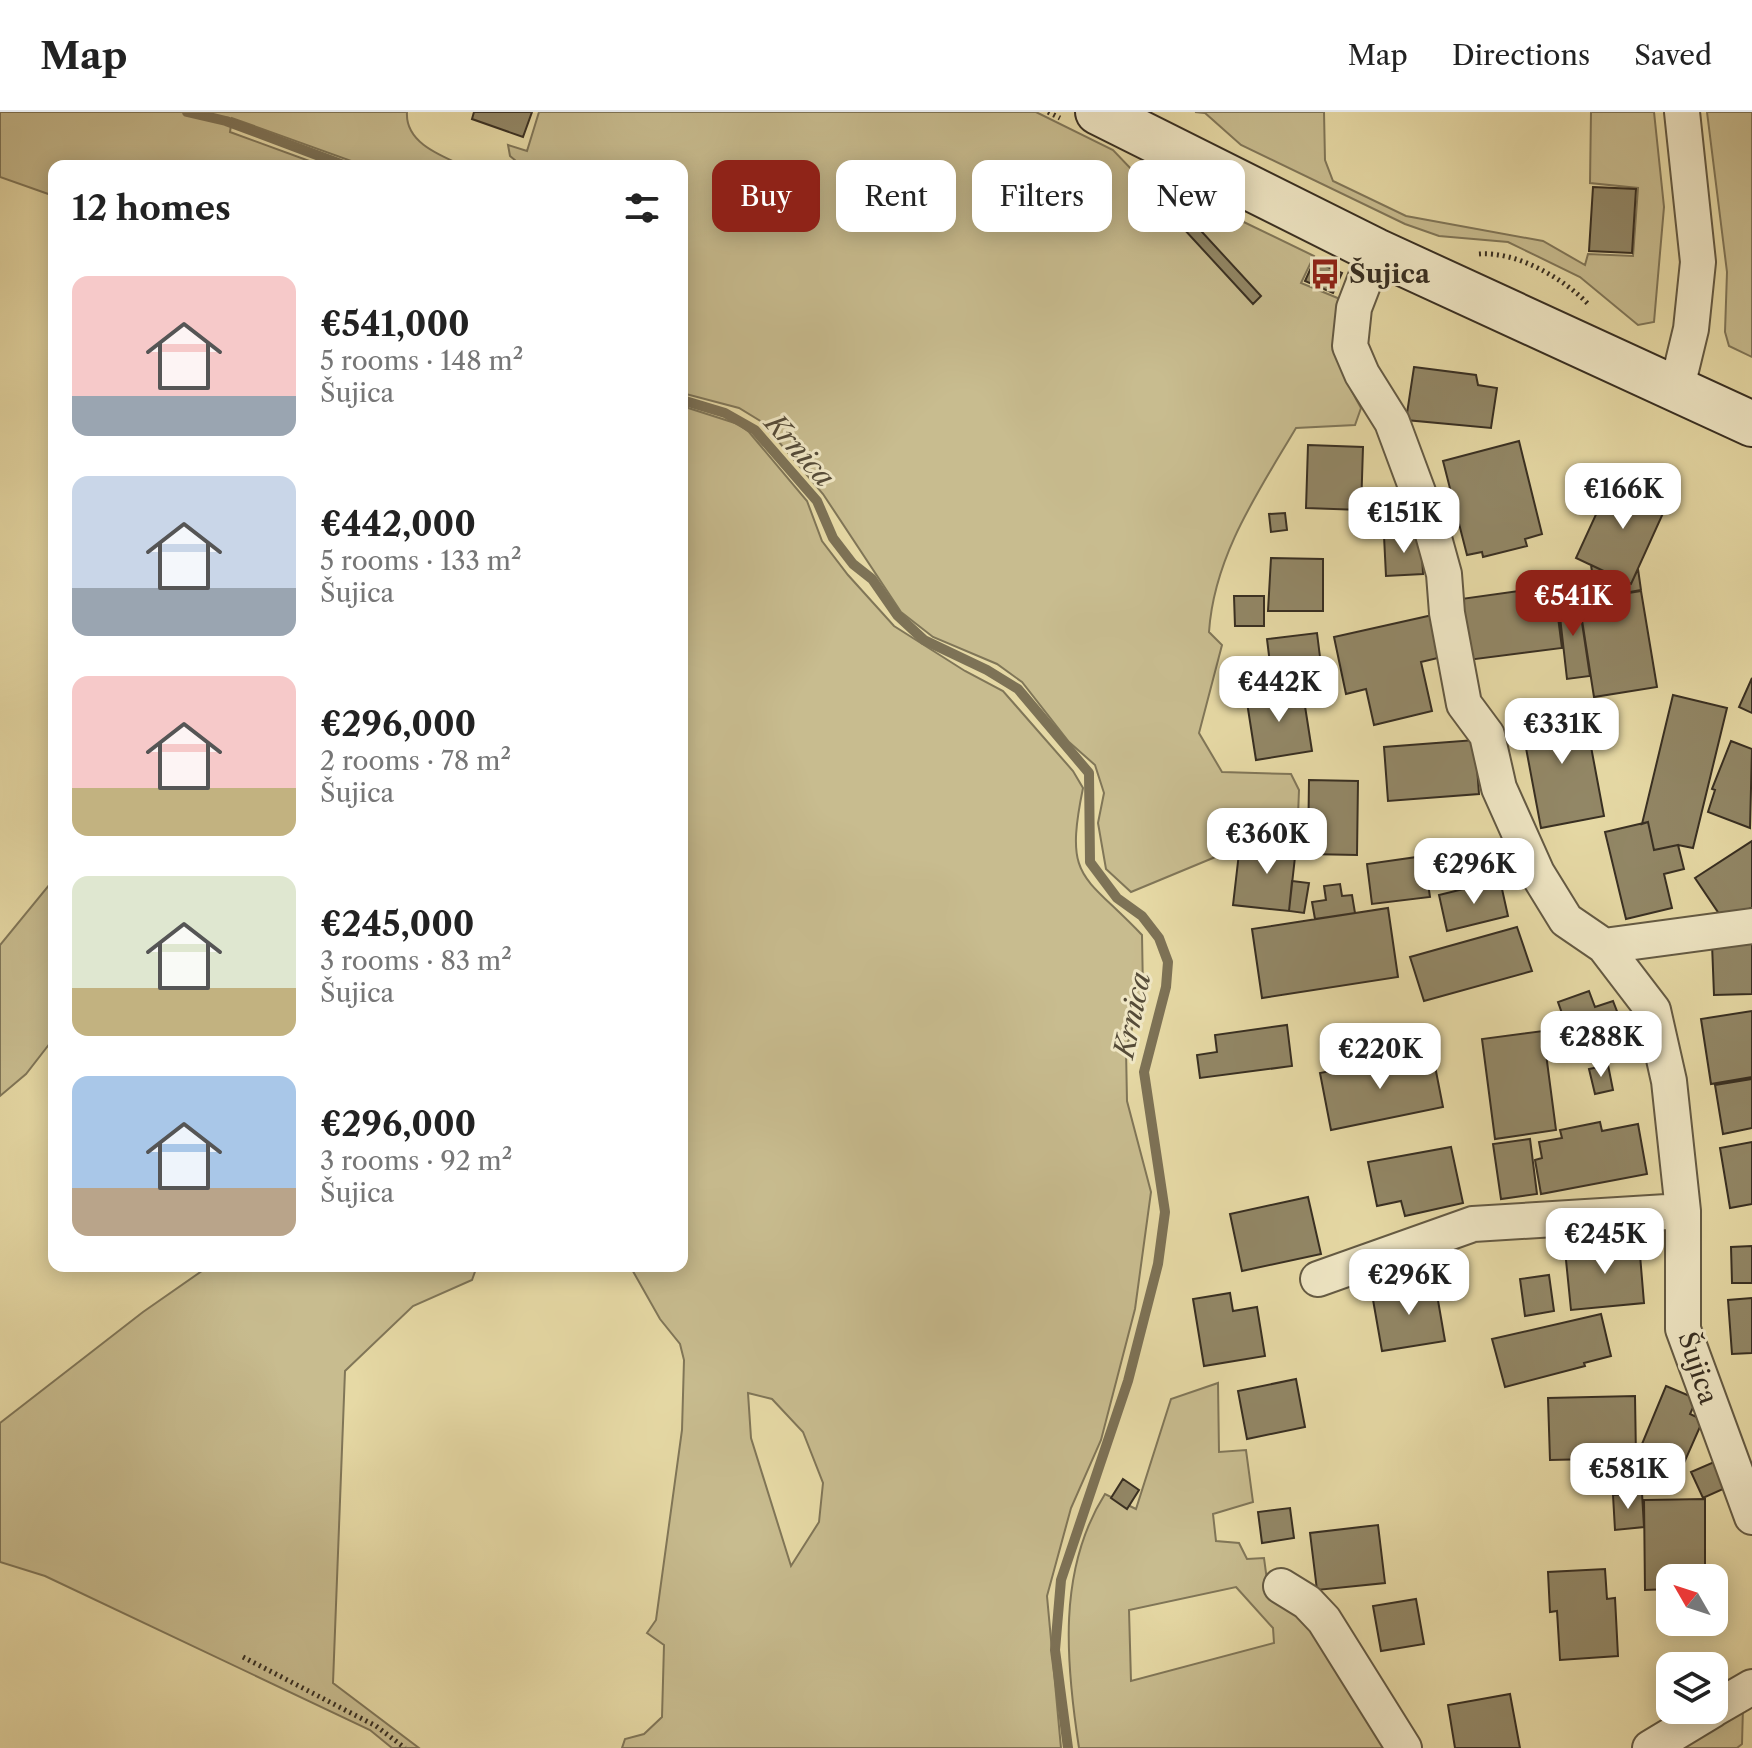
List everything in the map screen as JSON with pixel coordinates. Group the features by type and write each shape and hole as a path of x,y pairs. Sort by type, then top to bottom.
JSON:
{"street":[{"path":"1098,112 1376,251 1752,424"},
{"path":"1676,391 1691,329 1698,262 1682,112"},
{"name":"Šujica","path":"1376,251 1354,308 1350,346 1362,374 1392,422 1431,527 1444,574 1447,613 1464,704 1487,735 1499,788 1537,873 1566,920 1604,946 1653,1010 1669,1081 1683,1211 1683,1329 1752,1517"},
{"path":"1604,946 1752,926"},
{"path":"1318,1279 1473,1224 1683,1211"},
{"path":"1281,1586 1307,1602 1324,1620 1404,1748"},
{"path":"1728,1702 1752,1687"},
{"path":"1650,1748 1690,1724"}],"path":[{"path":"243,1657 376,1726 405,1748"}],"shaded area":[{"path":"0,112 407,112 412,132 418,139 434,152 451,160 348,160 232,118 230,132 307,160 48,160 48,194 0,177"},
{"path":"539,112 1036,112 1113,150 1128,166 1128,232 1245,232 1245,223 1314,256 1301,283 1340,299 1339,356 1346,379 1361,408 1355,425 1296,428 1240,526 1219,577 1213,604 1209,632 1222,645 1199,733 1222,772 1291,774 1299,790 1298,816 1237,848 1131,892 1106,869 1098,823 1104,793 1095,765 1069,742 1022,682 997,664 933,637 901,612 823,494 762,422 739,408 688,395 688,160 515,160 510,156 508,145 527,151"},
{"path":"1195,112 1324,112 1325,160 1333,181 1406,216 1543,241 1585,265 1588,254 1633,256 1638,188 1590,183 1591,112 1654,112 1664,207 1654,322 1638,325 1580,277 1508,242 1439,236 1405,224 1241,145 1205,113"},
{"path":"1707,112 1752,112 1752,357 1729,346 1725,332 1727,272"},
{"path":"688,408 738,424 749,432 807,501 822,541 894,626 1003,691 1073,771 1083,788 1076,841 1083,873 1092,886 1142,935 1143,992 1126,1049 1127,1101 1151,1192 1135,1309 1101,1440 1071,1508 1047,1596 1061,1748 622,1748 625,1739 644,1734 662,1717 664,1645 647,1633 656,1620 682,1430 684,1360 680,1344 660,1319 633,1272 688,1272","holes":["748,1393 772,1399 803,1432 823,1483 819,1522 791,1566 751,1438"]},
{"path":"48,886 48,1046 26,1074 0,1096 0,945"},
{"path":"200,1272 475,1272 472,1280 413,1306 345,1371 333,1683 419,1748 392,1748 370,1730 45,1576 0,1562 0,1423 143,1312"},
{"path":"1218,1383 1219,1452 1246,1450 1253,1502 1213,1514 1216,1541 1239,1543 1247,1559 1264,1558 1269,1595 1309,1610 1398,1748 1079,1748 1071,1683 1069,1618 1079,1554 1105,1494 1136,1509 1171,1399","holes":["1236,1587 1273,1628 1274,1643 1131,1681 1129,1610"]},
{"path":"1743,1707 1742,1744 1737,1748 1673,1748 1714,1724 1728,1724 1728,1716"}],"building":[{"path":"474,112 532,112 523,137 472,119"},
{"path":"1593,187 1636,189 1632,253 1589,251"},
{"path":"1187,232 1202,232 1261,296 1253,304"},
{"path":"1314,261 1342,273 1333,293 1305,281"},
{"path":"1414,367 1476,375 1478,385 1497,388 1491,428 1406,420"},
{"path":"1519,441 1542,534 1525,539 1527,546 1483,557 1482,552 1467,555 1443,461"},
{"path":"1308,445 1363,447 1361,510 1306,508"},
{"path":"1621,478 1669,500 1631,584 1576,558 1604,497 1611,501"},
{"path":"1285,513 1287,530 1271,532 1269,514"},
{"path":"1421,534 1423,574 1386,576 1384,536"},
{"path":"1271,558 1323,559 1323,611 1268,611"},
{"path":"1591,565 1631,584 1638,569 1641,590 1596,598"},
{"path":"1554,586 1562,648 1468,660 1461,599"},
{"path":"1641,591 1657,687 1594,697 1579,601"},
{"path":"1234,596 1264,596 1264,626 1235,626"},
{"path":"1578,596 1590,676 1567,679 1558,599"},
{"path":"1437,614 1446,656 1421,662 1432,711 1374,725 1366,689 1346,694 1334,637"},
{"path":"1317,633 1322,673 1272,680 1267,639"},
{"path":"1752,678 1752,713 1739,707"},
{"path":"1302,687 1312,751 1256,760 1246,696"},
{"path":"1673,695 1727,708 1693,848 1678,845 1654,850 1648,822 1642,824"},
{"path":"1583,704 1604,816 1541,828 1520,716"},
{"path":"1475,740 1479,794 1388,801 1384,747"},
{"path":"1731,741 1752,749 1750,828 1708,812 1715,790 1712,789"},
{"path":"1309,780 1358,781 1357,855 1308,854"},
{"path":"1648,822 1654,850 1678,845 1684,869 1664,874 1672,908 1626,919 1605,832"},
{"path":"1268,836 1297,839 1289,911 1233,905 1239,853 1266,856"},
{"path":"1752,841 1752,907 1726,924 1695,878"},
{"path":"1424,856 1430,897 1372,904 1367,864"},
{"path":"1500,880 1508,916 1447,931 1439,895"},
{"path":"1292,881 1309,883 1304,913 1289,911"},
{"path":"1340,884 1342,896 1352,895 1355,913 1315,919 1312,902 1326,900 1324,886"},
{"path":"1388,908 1398,977 1262,998 1252,929"},
{"path":"1517,927 1532,971 1424,1001 1410,957"},
{"path":"1752,942 1752,994 1714,995 1712,944"},
{"path":"1589,991 1595,1007 1613,1001 1625,1032 1575,1050 1558,1002"},
{"path":"1752,1011 1752,1077 1711,1084 1701,1019"},
{"path":"1287,1025 1292,1066 1200,1078 1197,1055 1217,1052 1215,1035"},
{"path":"1543,1031 1556,1130 1495,1139 1482,1039"},
{"path":"1433,1056 1443,1107 1331,1130 1320,1073 1391,1059 1392,1065"},
{"path":"1608,1065 1613,1090 1595,1094 1589,1069"},
{"path":"1752,1079 1752,1128 1723,1134 1715,1085"},
{"path":"1600,1122 1602,1131 1638,1124 1647,1174 1541,1194 1535,1160 1542,1158 1539,1142 1562,1138 1560,1130"},
{"path":"1530,1139 1537,1194 1501,1199 1493,1144"},
{"path":"1752,1142 1752,1204 1730,1208 1720,1148"},
{"path":"1451,1147 1463,1203 1405,1216 1401,1201 1377,1206 1368,1162"},
{"path":"1308,1197 1321,1254 1242,1271 1230,1214"},
{"path":"1639,1243 1644,1303 1571,1310 1565,1250"},
{"path":"1752,1246 1752,1283 1732,1283 1731,1247"},
{"path":"1549,1275 1554,1311 1525,1316 1520,1279"},
{"path":"1435,1283 1445,1341 1382,1351 1372,1294"},
{"path":"1230,1293 1233,1311 1257,1307 1265,1356 1204,1366 1193,1299"},
{"path":"1752,1298 1752,1353 1732,1354 1728,1300"},
{"path":"1601,1314 1611,1356 1505,1387 1492,1339"},
{"path":"1296,1379 1305,1427 1247,1439 1238,1391"},
{"path":"1666,1386 1697,1399 1690,1414 1703,1420 1684,1463 1642,1444"},
{"path":"1635,1396 1636,1458 1550,1460 1548,1398"},
{"path":"1721,1459 1732,1485 1703,1498 1691,1472"},
{"path":"1123,1479 1139,1490 1127,1509 1111,1498"},
{"path":"1642,1493 1644,1527 1615,1530 1613,1495"},
{"path":"1705,1499 1705,1564 1656,1564 1656,1590 1645,1590 1644,1500"},
{"path":"1290,1508 1294,1538 1262,1543 1258,1512"},
{"path":"1378,1525 1385,1583 1317,1590 1310,1533"},
{"path":"1605,1569 1607,1599 1615,1598 1618,1656 1560,1660 1557,1611 1550,1612 1548,1572"},
{"path":"1416,1599 1424,1644 1381,1651 1373,1606"},
{"path":"1510,1694 1520,1748 1455,1748 1448,1705"}],"waterway":[{"name":"Krnica","path":"187,112 226,121 330,160"},
{"name":"Krnica","path":"688,402 725,413 755,430 817,501 833,538 853,564 872,579 897,615 924,640 987,670 1018,689 1089,773 1090,862 1117,898 1142,916 1159,938 1168,962 1166,987 1144,1072 1165,1212 1158,1264 1128,1381 1061,1580 1055,1650 1068,1748"}],"place":[{"name":"Šujica","path":"1325,274"}]}
